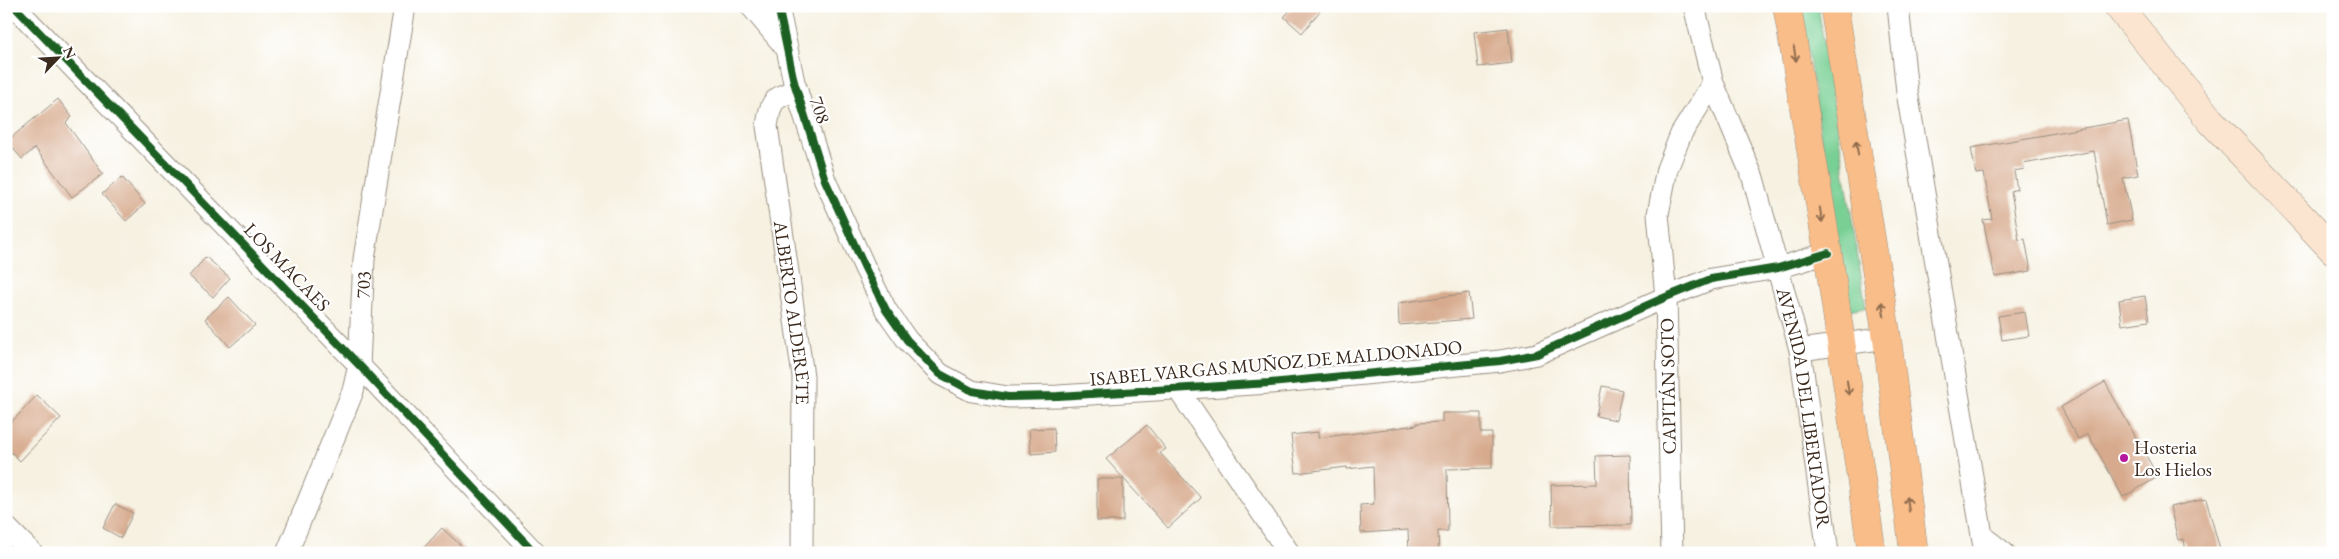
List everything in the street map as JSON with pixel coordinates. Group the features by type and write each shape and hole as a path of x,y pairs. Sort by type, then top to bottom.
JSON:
{"main road":[{"path":"1787,6 1828,253 1872,553"},
{"path":"1834,6 1887,338 1914,553"}],"street":[{"name":"LOS MACAES","path":"14,6 360,365 535,553"},
{"name":"703","path":"286,553 353,391 360,365 364,260 405,6"},
{"path":"751,6 788,50"},
{"name":"708","path":"778,6 797,90 825,180"},
{"name":"AVENIDA DEL LIBERTADOR","path":"1694,6 1713,83 1753,178 1800,350 1828,553"},
{"path":"1898,6 1908,101 1984,544 2004,553"},
{"path":"2118,6 2211,121 2333,250"},
{"name":"CAPITÁN SOTO","path":"1672,553 1666,296 1658,214 1667,169 1681,134 1713,83"},
{"name":"ALBERTO ALDERETE","path":"797,90 779,96 770,105 767,126 803,376 802,553"},
{"name":"ISABEL VARGAS MUÑOZ DE MALDONADO","path":"825,180 886,310 907,340 940,374 972,390 1008,397 1058,396 1270,383 1509,360 1537,354 1666,296 1711,279 1778,268 1828,253"},
{"path":"1800,350 1842,346 1887,338"},
{"path":"1178,389 1289,553"},
{"path":"6,527 32,553"}],"green space":[{"path":"1801,6 1818,6 1866,307 1847,310"}],"building":[{"path":"1294,6 1324,6 1302,33 1284,17"},
{"path":"1508,28 1512,63 1478,67 1474,32"},
{"path":"58,99 72,117 66,123 103,174 72,197 35,148 22,159 7,141"},
{"path":"2128,120 2138,175 2123,178 2132,220 2107,225 2094,151 2023,164 2024,169 2014,171 2017,189 2011,191 2019,240 2025,239 2031,271 1995,277 1983,220 1992,219 1984,173 1976,174 1971,148"},
{"path":"122,177 145,204 126,221 102,194"},
{"path":"206,257 230,278 213,297 189,276"},
{"path":"1469,293 1472,319 1399,325 1398,303"},
{"path":"2145,296 2149,321 2122,325 2119,300"},
{"path":"229,297 255,325 230,347 205,319"},
{"path":"2025,312 2029,336 2002,340 1998,316"},
{"name":"Hosteria Los Hielos","path":"2105,382 2158,477 2123,497 2088,434 2078,439 2061,407"},
{"path":"1602,386 1622,390 1616,420 1596,416"},
{"path":"37,395 61,418 20,461 6,447 6,428"},
{"path":"1442,413 1481,413 1481,433 1492,433 1492,468 1447,469 1448,531 1438,531 1439,553 1409,553 1408,530 1361,533 1360,505 1374,504 1373,466 1296,473 1291,435 1318,432 1318,438 1417,425 1417,423 1442,422"},
{"path":"1147,425 1166,449 1160,453 1201,498 1168,528 1106,459"},
{"path":"1054,428 1055,452 1031,454 1029,429"},
{"path":"1630,455 1631,525 1552,526 1551,485 1597,484 1596,456"},
{"path":"1097,479 1123,479 1123,521 1097,521"},
{"path":"2206,499 2221,553 2186,553 2184,539 2178,540 2170,507"},
{"path":"115,504 133,513 121,538 103,528"},
{"path":"442,528 469,553 419,553"}],"cycle path":[{"path":"14,6 359,365 535,553"},
{"path":"778,6 794,82 825,180 886,310 907,340 940,374 972,391 1008,397 1058,396 1270,383 1500,361 1537,354 1711,279 1778,268 1828,253"}],"place":[{"name":"Hosteria Los Hielos","path":"2124,458"}]}
